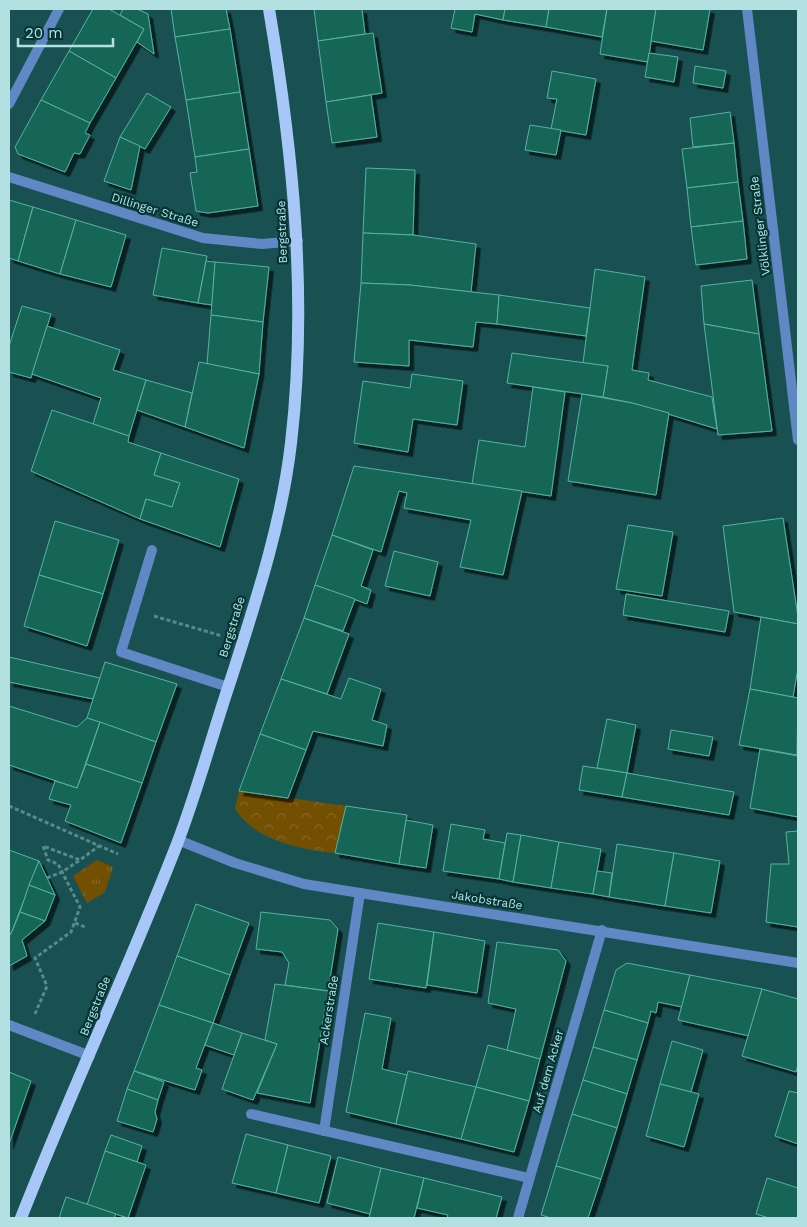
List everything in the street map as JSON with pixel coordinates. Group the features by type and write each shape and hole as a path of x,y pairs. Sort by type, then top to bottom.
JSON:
{"main road":[{"name":"Bergstraße","path":"21,1218 90,1056 178,840 242,642 279,512 291,446 297,328 298,241 293,175 269,9"}],"street":[{"path":"9,104 59,9"},
{"name":"Völklinger Straße","path":"747,9 798,440"},
{"name":"Dillinger Straße","path":"9,177 203,238 262,244 298,241"},
{"path":"152,550 121,652 228,686"},
{"name":"Jakobstraße","path":"178,840 276,877 360,893 602,930 798,963"},
{"name":"Ackerstraße","path":"324,1131 360,893"},
{"name":"Auf dem Acker","path":"518,1218 602,930"},
{"path":"9,1025 90,1056"},
{"path":"251,1114 529,1178"}],"path":[{"path":"171,621 242,642"},
{"path":"9,806 118,854"},
{"path":"36,1013 47,986 35,958 71,932 80,907 58,864 48,860 43,846 80,860"},
{"path":"47,878 62,872 99,846"},
{"path":"75,923 86,927"}],"green space":[{"path":"239,791 346,806 335,853 293,846 266,836 253,828 235,808"},
{"path":"97,860 113,867 105,892 87,903 73,876"}],"building":[{"path":"93,9 109,9 144,29 116,78 69,51"},
{"path":"123,9 137,9 148,14 154,54 137,42 144,29 120,15"},
{"path":"171,9 226,9 230,29 175,37"},
{"path":"314,9 362,9 365,34 318,41"},
{"path":"455,9 505,9 503,20 475,14 472,32 451,28"},
{"path":"505,9 549,9 546,27 503,20"},
{"path":"549,9 607,9 602,37 546,27"},
{"path":"607,9 656,9 648,62 600,54"},
{"path":"656,9 710,9 703,50 651,41"},
{"path":"230,29 240,92 186,100 175,37"},
{"path":"373,33 382,93 326,102 318,41"},
{"path":"69,51 116,78 90,123 41,100"},
{"path":"649,53 678,57 674,82 645,77"},
{"path":"695,66 726,71 723,88 693,83"},
{"path":"552,71 596,79 586,135 551,129 557,99 547,98"},
{"path":"240,92 249,149 195,157 186,100"},
{"path":"147,93 171,107 145,149 120,137"},
{"path":"371,95 377,137 332,143 326,102"},
{"path":"41,100 90,123 85,133 90,135 80,154 74,153 65,172 18,154 15,147"},
{"path":"730,112 734,143 693,147 690,118"},
{"path":"530,125 561,130 556,155 525,150"},
{"path":"120,137 140,146 131,190 104,181"},
{"path":"734,143 738,182 687,188 682,149"},
{"path":"249,149 258,206 208,213 196,211 190,173 197,172 195,157"},
{"path":"366,168 415,170 413,235 363,233"},
{"path":"738,182 743,221 691,227 687,188"},
{"path":"9,200 33,207 18,261 9,258"},
{"path":"33,207 76,220 60,274 18,261"},
{"path":"76,220 126,235 111,287 60,274"},
{"path":"743,221 747,259 696,265 691,227"},
{"path":"363,233 413,235 476,244 471,292 410,285 361,283"},
{"path":"162,248 207,256 198,303 153,295"},
{"path":"206,261 215,262 212,305 198,303"},
{"path":"215,262 269,267 263,322 211,315"},
{"path":"595,269 645,277 632,370 649,373 648,380 712,397 717,429 632,403 603,397 608,366 583,363"},
{"path":"752,280 759,334 704,324 701,286"},
{"path":"361,283 410,285 499,295 497,324 476,322 473,347 409,340 409,366 354,362"},
{"path":"499,295 590,308 586,336 497,324"},
{"path":"22,306 51,314 31,378 9,372 9,346"},
{"path":"211,315 263,322 259,374 207,364"},
{"path":"704,324 759,334 772,431 718,435"},
{"path":"47,326 120,350 113,370 146,380 129,436 93,424 101,398 32,374"},
{"path":"512,353 608,366 603,397 507,383"},
{"path":"199,362 259,374 244,448 185,427"},
{"path":"412,374 463,381 457,425 413,419 408,452 354,443 363,381 410,388"},
{"path":"146,380 192,393 185,427 137,410"},
{"path":"533,387 565,392 551,496 472,484 479,440 525,447"},
{"path":"582,394 632,403 669,413 656,495 568,481"},
{"path":"52,410 129,436 128,442 161,453 154,475 180,483 172,507 146,499 140,519 31,471"},
{"path":"161,453 239,479 220,547 140,519 146,499 172,507 180,483 154,475"},
{"path":"354,466 522,491 503,575 460,567 471,520 404,508 407,493 399,491 381,552 332,535"},
{"path":"783,518 798,624 734,612 723,526"},
{"path":"55,521 119,540 103,594 39,575"},
{"path":"628,525 673,532 662,596 616,589"},
{"path":"332,535 373,550 361,586 371,590 367,604 315,585"},
{"path":"394,551 438,562 430,596 385,586"},
{"path":"39,575 103,594 87,646 24,626"},
{"path":"315,585 355,599 343,631 304,618"},
{"path":"626,594 729,611 725,632 623,615"},
{"path":"761,617 798,624 798,668 793,697 750,689"},
{"path":"304,618 349,634 327,694 281,679"},
{"path":"9,657 100,678 93,699 9,682"},
{"path":"105,662 177,684 156,742 87,718"},
{"path":"349,678 381,689 372,720 387,725 383,746 313,731 306,750 260,734 281,679 341,699"},
{"path":"750,689 798,698 797,755 739,745"},
{"path":"9,706 77,727 87,718 100,722 77,788 9,765"},
{"path":"607,719 636,725 627,773 597,768"},
{"path":"100,722 156,742 142,783 86,764"},
{"path":"671,730 713,737 709,756 668,749"},
{"path":"260,734 306,750 288,798 239,791"},
{"path":"760,749 798,756 798,817 750,808"},
{"path":"86,764 142,783 121,843 65,821 71,805 49,799 55,781 77,788"},
{"path":"583,766 627,773 622,797 579,790"},
{"path":"627,773 734,792 729,815 622,797"},
{"path":"346,806 407,815 399,864 335,853"},
{"path":"406,820 433,825 426,868 399,864"},
{"path":"451,824 485,830 483,839 505,843 499,879 443,871"},
{"path":"798,831 798,927 766,922 771,864 789,864 786,832"},
{"path":"507,833 521,835 513,882 499,879"},
{"path":"521,835 559,842 551,888 513,882"},
{"path":"559,842 601,849 593,894 551,888"},
{"path":"617,844 674,853 665,906 609,897"},
{"path":"9,850 39,861 11,934 9,934"},
{"path":"674,853 720,861 711,913 665,906"},
{"path":"39,861 55,895 29,885"},
{"path":"597,871 612,873 609,897 593,894"},
{"path":"29,885 55,895 45,921 20,912"},
{"path":"196,904 249,923 230,975 177,956"},
{"path":"20,912 45,921 22,940 27,956 9,966 9,934 11,934"},
{"path":"261,912 330,920 338,929 328,991 285,985 289,963 282,952 256,949"},
{"path":"378,923 434,932 426,988 369,979"},
{"path":"434,932 485,941 477,993 427,985"},
{"path":"497,942 558,950 566,961 540,1059 507,1050 516,1009 488,1003"},
{"path":"177,956 230,975 213,1023 159,1005"},
{"path":"627,963 690,975 682,1007 658,1002 656,1013 651,1011 648,1023 604,1010 616,970"},
{"path":"690,975 762,989 749,1036 678,1020"},
{"path":"275,984 328,991 310,1103 257,1093 277,1044 265,1040"},
{"path":"762,989 798,999 798,1065 796,1072 742,1056"},
{"path":"159,1005 213,1023 196,1068 202,1070 195,1090 134,1071"},
{"path":"604,1010 648,1023 637,1060 593,1047"},
{"path":"365,1013 391,1018 382,1069 407,1075 396,1124 346,1112"},
{"path":"213,1023 242,1033 234,1055 205,1045"},
{"path":"242,1033 277,1044 253,1100 222,1089"},
{"path":"672,1041 703,1050 691,1092 660,1084"},
{"path":"488,1045 540,1059 529,1101 476,1087"},
{"path":"593,1047 637,1060 627,1094 583,1080"},
{"path":"134,1071 164,1082 158,1100 127,1089"},
{"path":"408,1071 476,1087 461,1139 396,1124"},
{"path":"9,1072 31,1081 9,1144"},
{"path":"583,1080 627,1094 617,1128 572,1114"},
{"path":"660,1084 699,1094 684,1147 646,1136"},
{"path":"476,1087 529,1101 514,1152 461,1139"},
{"path":"127,1089 158,1100 155,1112 157,1119 153,1132 117,1121"},
{"path":"789,1091 798,1093 798,1144 775,1136"},
{"path":"572,1114 617,1128 601,1179 556,1166"},
{"path":"246,1134 288,1145 276,1193 232,1183"},
{"path":"111,1135 142,1146 137,1162 105,1151"},
{"path":"288,1145 331,1156 319,1203 276,1193"},
{"path":"105,1151 146,1165 128,1218 87,1205"},
{"path":"338,1157 381,1168 370,1214 327,1203"},
{"path":"556,1166 601,1179 588,1218 551,1218 541,1215"},
{"path":"381,1168 424,1178 414,1218 369,1218"},
{"path":"424,1178 502,1197 496,1218 447,1218 448,1215 417,1208"},
{"path":"767,1178 798,1188 798,1218 769,1218 756,1214"},
{"path":"66,1197 116,1214 114,1218 59,1218"}]}
